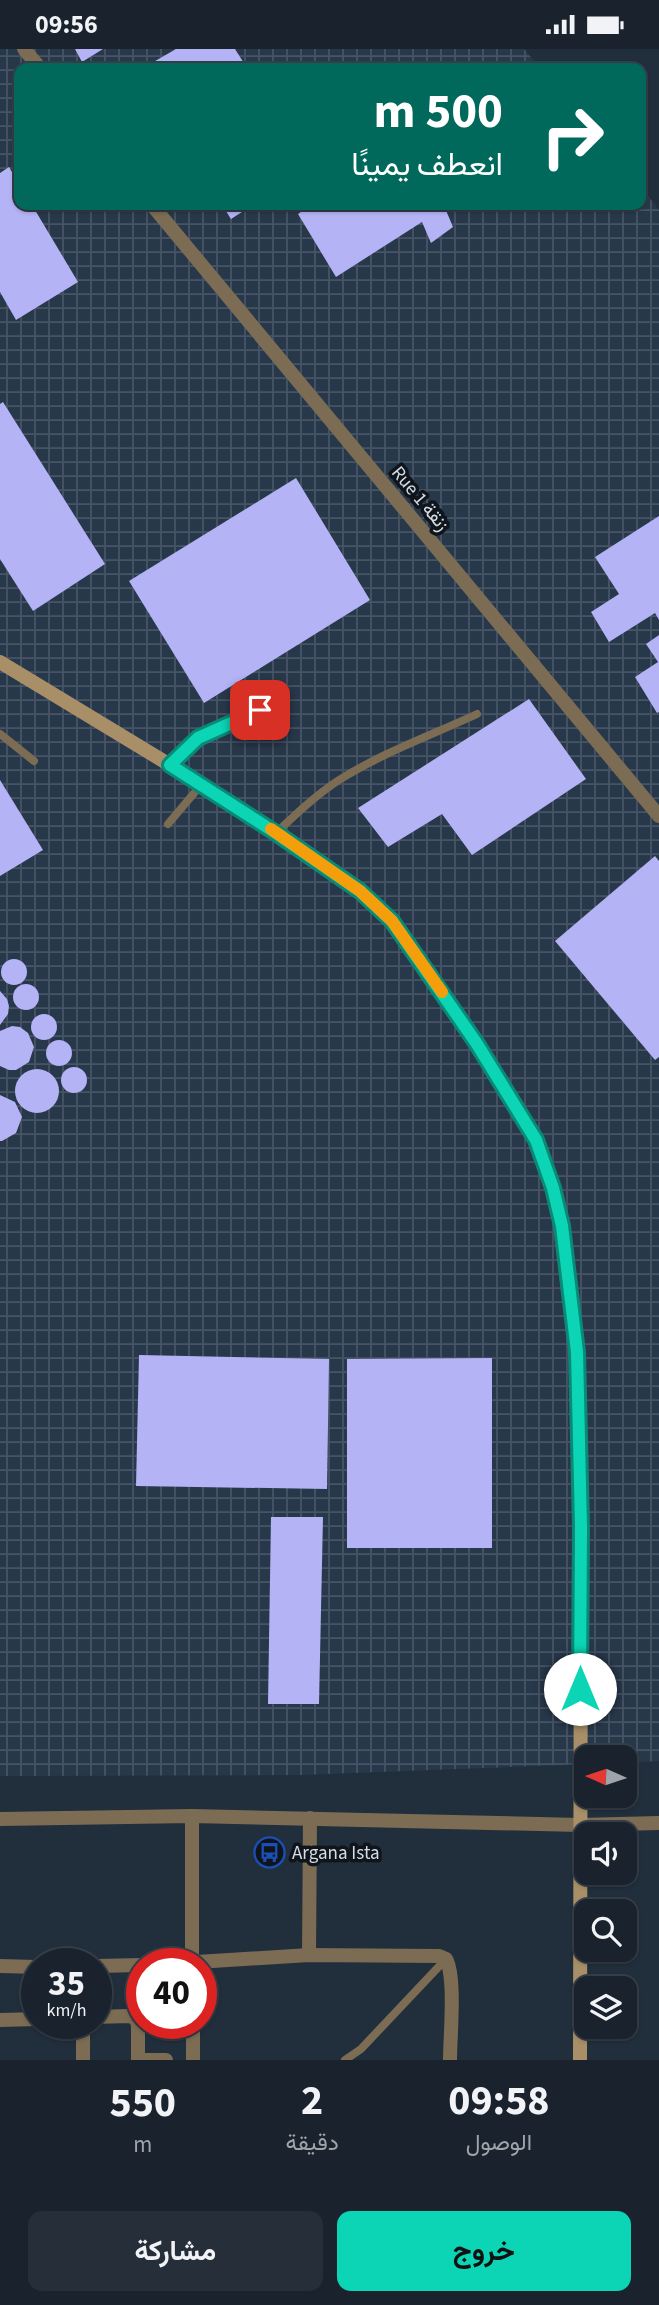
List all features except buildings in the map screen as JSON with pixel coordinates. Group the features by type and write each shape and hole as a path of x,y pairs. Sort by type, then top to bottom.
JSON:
{"street":[{"path":"24,49 36,63"},
{"name":"Rue 1 زنقة","path":"156,210 659,816"},
{"path":"0,663 170,765 360,891 392,921 427,970 536,1140 553,1188 562,1226 577,1352 581,1527 580,1822"},
{"path":"0,1819 191,1816 574,1825"},
{"path":"191,1816 192,1948"},
{"path":"309,1955 310,1818"},
{"path":"637,1824 659,1823"},
{"path":"580,1885 580,2060"},
{"path":"217,1961 309,1955 439,1956 446,1959 450,1966 450,2060"},
{"path":"0,1966 21,1967"},
{"path":"112,2016 136,2018 138,2060 166,2060"},
{"path":"0,2020 21,2019"},
{"path":"83,2039 83,2060"},
{"path":"192,2039 193,2060"}],"lane":[{"path":"170,765 198,738 260,710"},
{"path":"276,833 303,807 340,780 477,714"},
{"path":"0,734 34,761"},
{"path":"168,824 201,785"},
{"path":"345,2060 361,2049 446,1959"}],"shaded area":[{"path":"0,49 524,49 536,63 14,63 14,210 646,210 646,193 659,210 659,1761 637,1762 637,1745 574,1745 574,1764 300,1775 0,1776"}],"slow traffic":[{"path":"271,829 360,891 392,921 442,992"}],"place":[{"name":"Argana Ista","path":"269,1852"}],"route":[{"path":"260,710 198,738 170,765 360,891 392,921 477,1044 536,1140 553,1188 571,1287 577,1352 581,1527 580,1689"}]}
